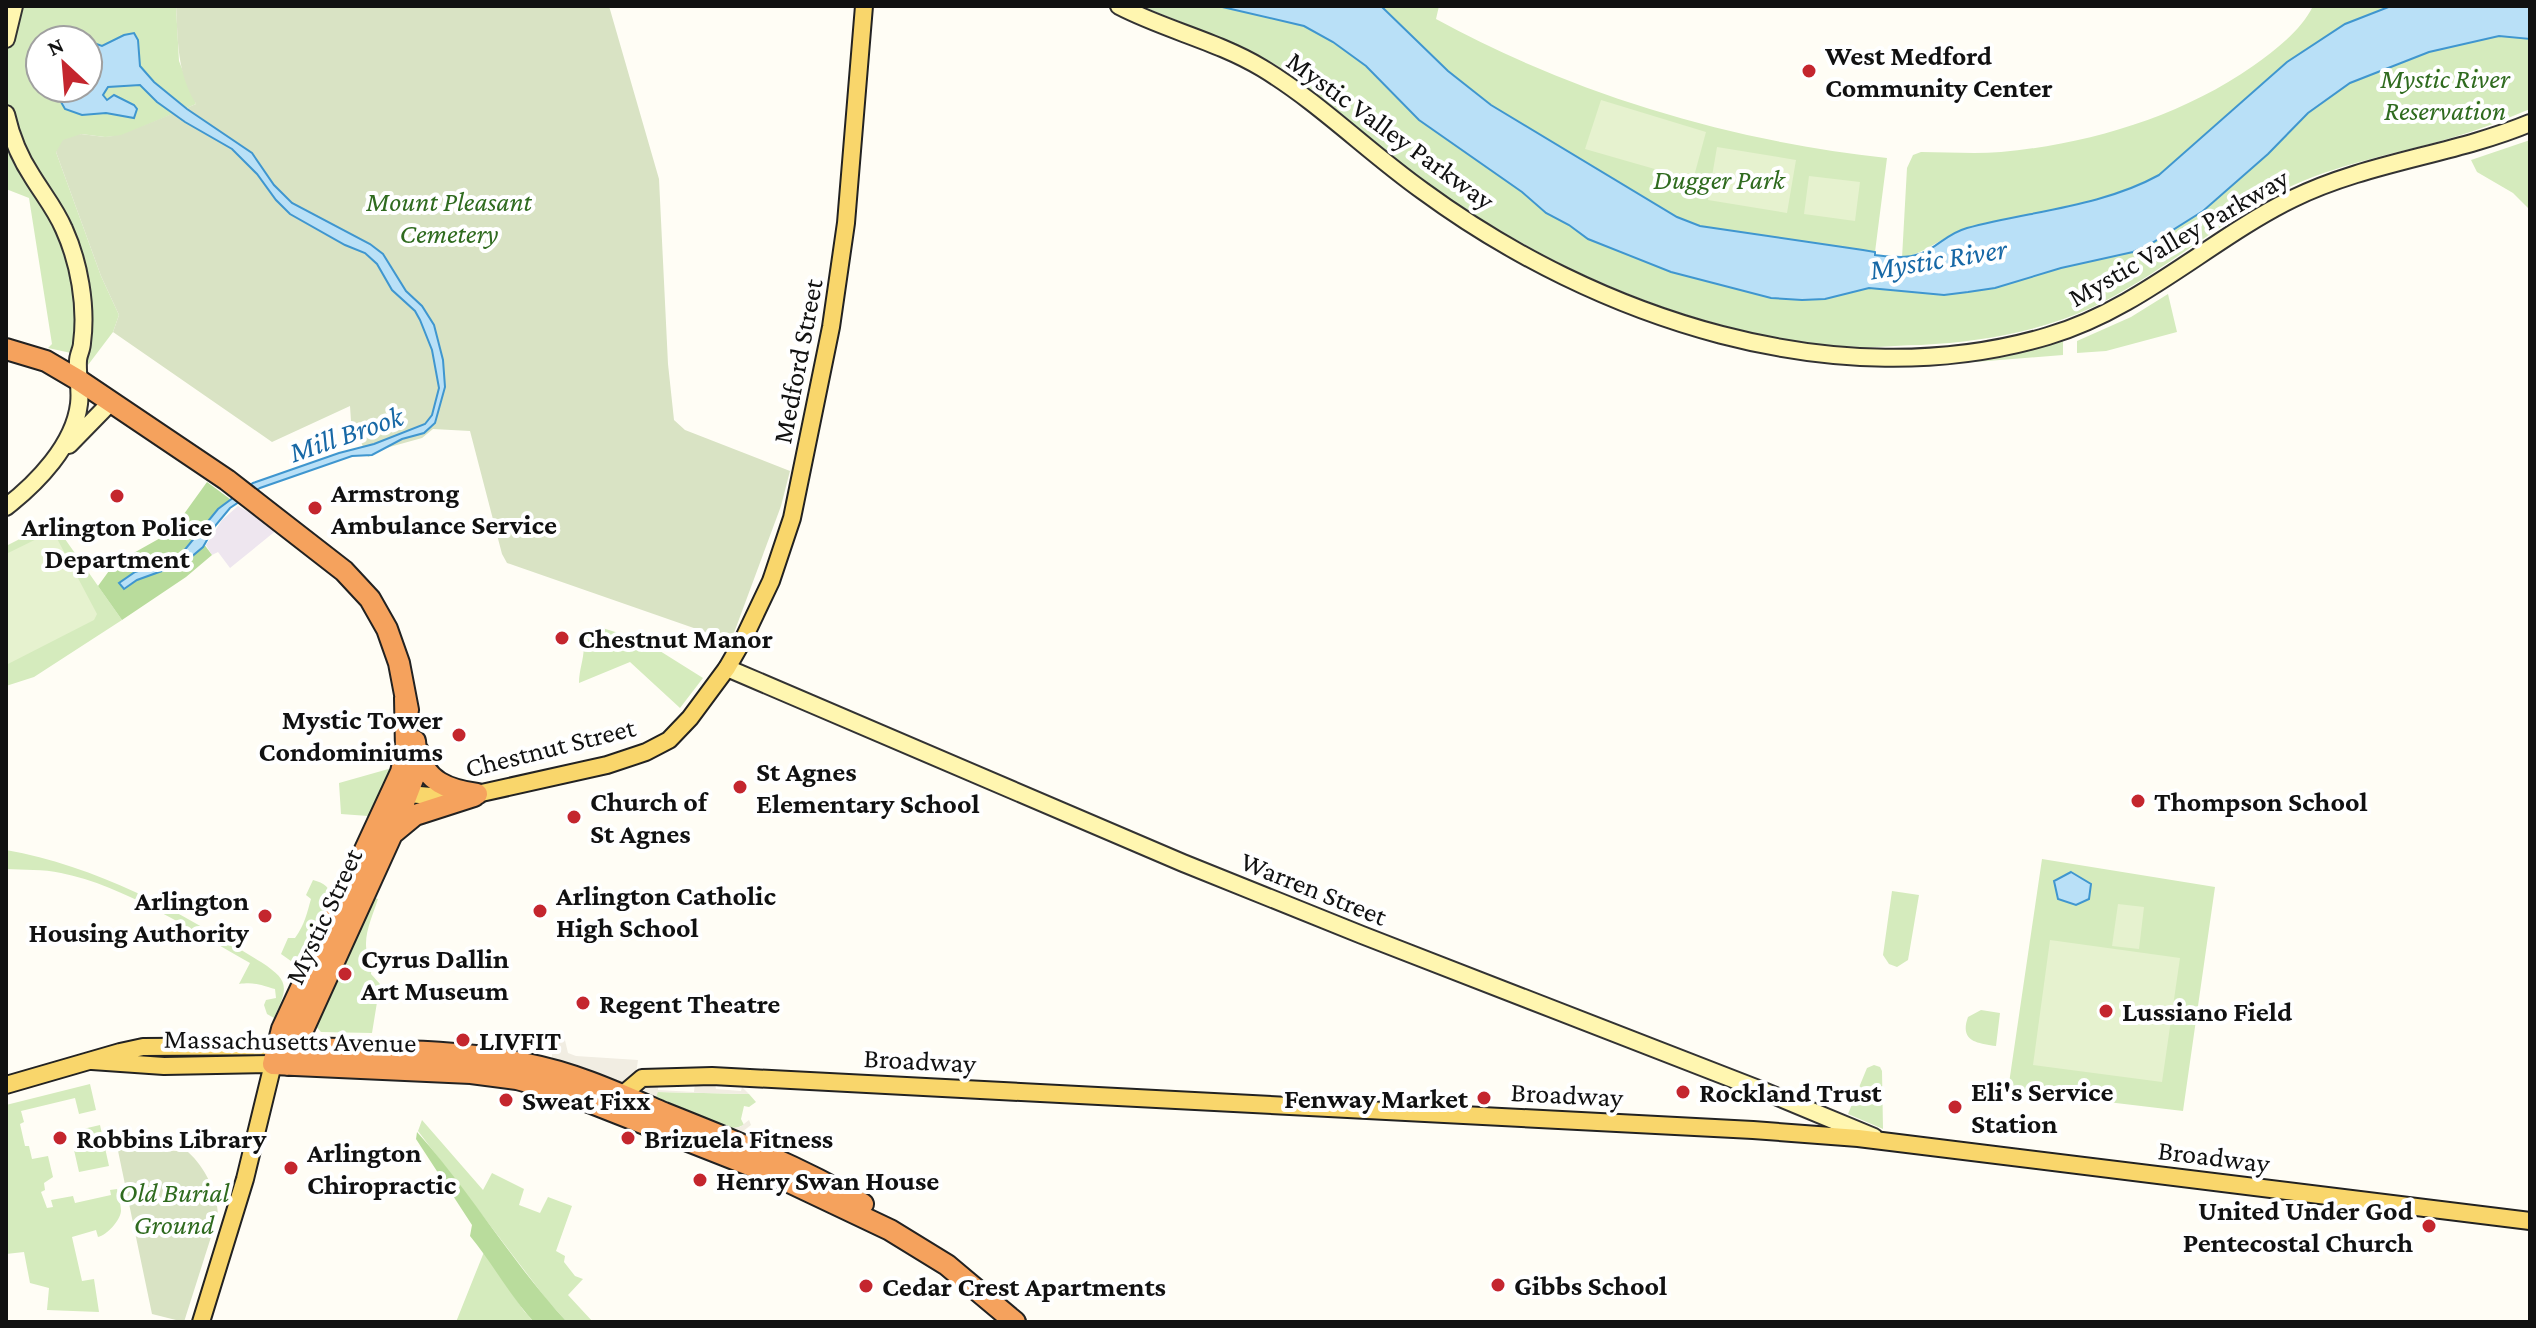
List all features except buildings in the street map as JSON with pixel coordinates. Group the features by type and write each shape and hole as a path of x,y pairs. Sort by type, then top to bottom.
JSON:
{"highway":[{"name":"Mystic Street","path":"6,349 46,361 80,381 246,494 344,571 378,610 392,641 414,735 416,768 399,794 357,885 282,1029 280,1060"},
{"name":"Mystic Street","path":"357,885 392,834 406,750 405,698"},
{"path":"414,735 423,766 434,780 445,787 477,794"},
{"path":"392,834 415,815 477,794"},
{"name":"Massachusetts Avenue","path":"280,1060 426,1053 513,1061 565,1074 619,1104 774,1158 824,1182 894,1223 1015,1322"}],"main road":[{"path":"6,39 14,6"},
{"name":"Medford Street","path":"702,703 727,668 753,622 786,539 801,480 840,271 864,6"},
{"name":"Mystic Valley Parkway","path":"1119,6 1260,67 1321,109 1424,192 1493,237 1548,267 1626,302 1684,322 1753,341 1827,354 1888,358 1963,353 2011,346 2055,334 2131,300 2252,221 2309,191 2368,171 2476,143 2530,123"},
{"path":"6,114 24,165 63,225 74,255 83,311 82,344 77,362 80,381 76,420 43,472"},
{"path":"6,507 111,402"},
{"name":"Warren Street","path":"727,668 924,754 1268,897 1887,1142"},
{"name":"Chestnut Street","path":"399,794 442,797 477,794 607,765 646,752 669,740 702,703"},
{"name":"Massachusetts Avenue","path":"6,1085 143,1047 280,1060"},
{"path":"201,1322 280,1060"},
{"name":"Broadway","path":"619,1104 642,1078 701,1076 1745,1130 1887,1142 2530,1221"}],"shaded area":[{"path":"238,506 278,529 230,568 218,552 212,555 206,545 222,520"},
{"path":"562,1035 568,1053 576,1056 638,1060 636,1074 619,1086 555,1063 552,1052"},
{"path":"695,1082 715,1083 716,1089 741,1091 743,1083 749,1094 658,1092 656,1097 730,1128 740,1127 749,1120 751,1125 735,1132 638,1092 648,1083 658,1084 658,1090 694,1092"}],"green space":[{"path":"6,6 176,6 179,61 196,104 121,136 81,134 56,152 101,276 119,315 113,332 88,365 71,353 48,348 52,344 29,198 6,189"},
{"name":"Mount Pleasant Cemetery","path":"176,6 609,6 659,179 668,364 674,420 685,430 790,471 781,506 731,641 507,563 470,431 433,429 422,438 386,448 368,457 351,421 350,406 272,442 113,332 119,315 101,276 56,152 63,140 81,134 121,135 196,104 182,68"},
{"name":"Mystic River Reservation","path":"1142,6 1218,6 1304,26 1366,66 1419,120 1522,192 1546,213 1588,239 1671,272 1772,298 1824,299 1869,288 1944,295 1968,292 1995,288 2061,268 2133,252 2203,211 2268,154 2308,113 2350,83 2429,52 2499,36 2530,39 2530,109 2461,135 2353,164 2296,184 2244,212 2119,293 2052,323 1987,338 1943,344 1860,347 1818,344 1733,328 1690,316 1648,302 1568,267 1499,230 1438,190 1295,77 1240,46"},
{"name":"Dugger Park","path":"1381,6 1439,6 1436,19 1489,46 1598,92 1655,111 1770,140 1887,158 1875,252 1700,226 1677,217 1491,105 1448,71"},
{"name":"Mystic River Reservation","path":"2313,6 2391,6 2345,24 2296,56 2159,175 2090,202 1960,231 1902,258 1907,168 1913,155 1921,152 1991,153 2034,148 2100,135 2164,114 2225,84 2253,66 2295,32"},
{"path":"1601,100 1706,132 1693,180 1585,149"},
{"path":"2530,140 2530,210 2513,193 2477,172 2471,160"},
{"path":"1717,147 1796,160 1787,213 1708,200"},
{"path":"1809,176 1860,182 1855,221 1804,214"},
{"path":"2168,294 2177,332 2106,351 2077,353 2077,341 2131,317"},
{"path":"2063,340 2063,355 1975,362 1976,360"},
{"path":"207,482 230,499 218,509 198,536 212,555 186,577 122,620 98,586 114,564 171,532"},
{"path":"53,522 122,620 34,677 6,686 6,546"},
{"path":"53,531 97,614 94,620 6,665 6,554"},
{"path":"596,626 644,641 703,678 680,708 630,662 579,683 583,639"},
{"path":"392,768 368,816 341,814 339,783"},
{"path":"6,850 74,867 138,894 201,926 261,962 277,974 284,986 274,1018 267,1014 264,1005 266,1000 276,998 275,989 239,984 250,963 158,911 109,888 54,872 6,869"},
{"path":"2042,859 2215,887 2183,1111 2008,1090"},
{"path":"313,880 326,886 331,900 298,966 281,954 288,938 295,938 303,923 311,899 306,895"},
{"path":"1892,891 1919,895 1908,960 1897,967 1889,964 1883,955"},
{"path":"372,897 378,899 366,948 372,962 371,974 380,984 372,1033 321,1032 313,1023"},
{"path":"2118,904 2144,907 2139,949 2112,946"},
{"name":"Lussiano Field","path":"2050,940 2180,958 2162,1082 2033,1065"},
{"path":"1981,1010 2000,1013 1996,1046 1972,1040 1966,1032 1968,1017"},
{"path":"1874,1065 1882,1071 1883,1129 1848,1114 1867,1068"},
{"path":"90,1084 96,1110 79,1114 75,1098 21,1111 24,1122 20,1124 25,1146 29,1146 32,1159 48,1156 53,1177 44,1183 45,1190 41,1192 47,1208 53,1207 51,1200 73,1196 75,1203 111,1195 110,1190 117,1189 121,1205 118,1219 105,1234 98,1237 96,1230 72,1237 82,1281 94,1279 99,1312 47,1310 49,1288 30,1283 24,1252 6,1254 6,1105"},
{"path":"657,1092 749,1094 756,1102 749,1107 744,1106 741,1119 744,1125 733,1129 656,1097"},
{"path":"422,1120 483,1190 492,1173 524,1189 519,1205 540,1213 548,1197 572,1206 556,1251 565,1256 564,1262 575,1276 583,1279 568,1295 593,1322 567,1322 547,1300 418,1131"},
{"path":"100,1125 109,1166 79,1172 74,1150 86,1147 83,1129"},
{"path":"417,1132 567,1322 534,1322 525,1312 470,1236 472,1225 416,1139"},
{"name":"Old Burial Ground","path":"117,1146 188,1152 205,1172 213,1189 218,1215 184,1322 152,1314"},
{"path":"484,1252 524,1311 534,1322 456,1322"}],"water":[{"name":"Mystic River","path":"1218,6 1381,6 1448,71 1491,105 1677,217 1700,226 1896,257 1923,252 1967,228 2089,201 2137,186 2159,175 2287,62 2345,24 2391,6 2530,6 2530,39 2499,36 2429,52 2350,83 2308,113 2268,154 2203,211 2133,252 2061,268 1995,288 1968,292 1944,295 1869,288 1825,299 1802,300 1771,298 1671,272 1588,239 1546,213 1522,192 1419,120 1366,66 1333,42 1304,26"},
{"path":"134,33 138,40 140,66 154,82 187,109 252,153 274,185 292,203 383,254 406,291 422,306 434,325 443,360 445,387 435,423 424,433 402,439 372,455 352,456 260,488 230,508 203,547 184,563 137,580 124,589 119,583 135,572 164,563 183,552 218,509 253,483 425,424 432,415 439,388 432,350 420,320 415,311 392,290 377,264 365,253 290,214 232,149 185,122 140,85 108,87 104,93 104,45"},
{"path":"114,95 137,109 134,118 106,113 82,115 65,109 62,104 104,104 104,96 107,100"},
{"path":"2071,872 2091,884 2089,899 2076,905 2058,899 2054,881"}],"place":[{"name":"West Medford Community Center","path":"1809,71"},
{"name":"Arlington Police Department","path":"117,496"},
{"name":"Armstrong Ambulance Service","path":"315,508"},
{"name":"Chestnut Manor","path":"562,638"},
{"name":"Mystic Tower Condominiums","path":"459,735"},
{"name":"St Agnes Elementary School","path":"740,787"},
{"name":"Thompson School","path":"2138,801"},
{"name":"Church of St Agnes","path":"574,817"},
{"name":"Arlington Catholic High School","path":"540,911"},
{"name":"Arlington Housing Authority","path":"265,916"},
{"name":"Cyrus Dallin Art Museum","path":"345,974"},
{"name":"Regent Theatre","path":"583,1003"},
{"name":"Lussiano Field","path":"2106,1011"},
{"name":"LIVFIT","path":"463,1040"},
{"name":"Rockland Trust","path":"1683,1092"},
{"name":"Fenway Market","path":"1484,1098"},
{"name":"Sweat Fixx","path":"506,1100"},
{"name":"Eli's Service Station","path":"1955,1107"},
{"name":"Robbins Library","path":"60,1138"},
{"name":"Brizuela Fitness","path":"628,1138"},
{"name":"Arlington Chiropractic","path":"291,1168"},
{"name":"Henry Swan House","path":"700,1180"},
{"name":"United Under God Pentecostal Church","path":"2429,1226"},
{"name":"Gibbs School","path":"1498,1285"},
{"name":"Cedar Crest Apartments","path":"866,1286"}],"water label":[{"name":"Mill Brook","path":"346,434"}]}
